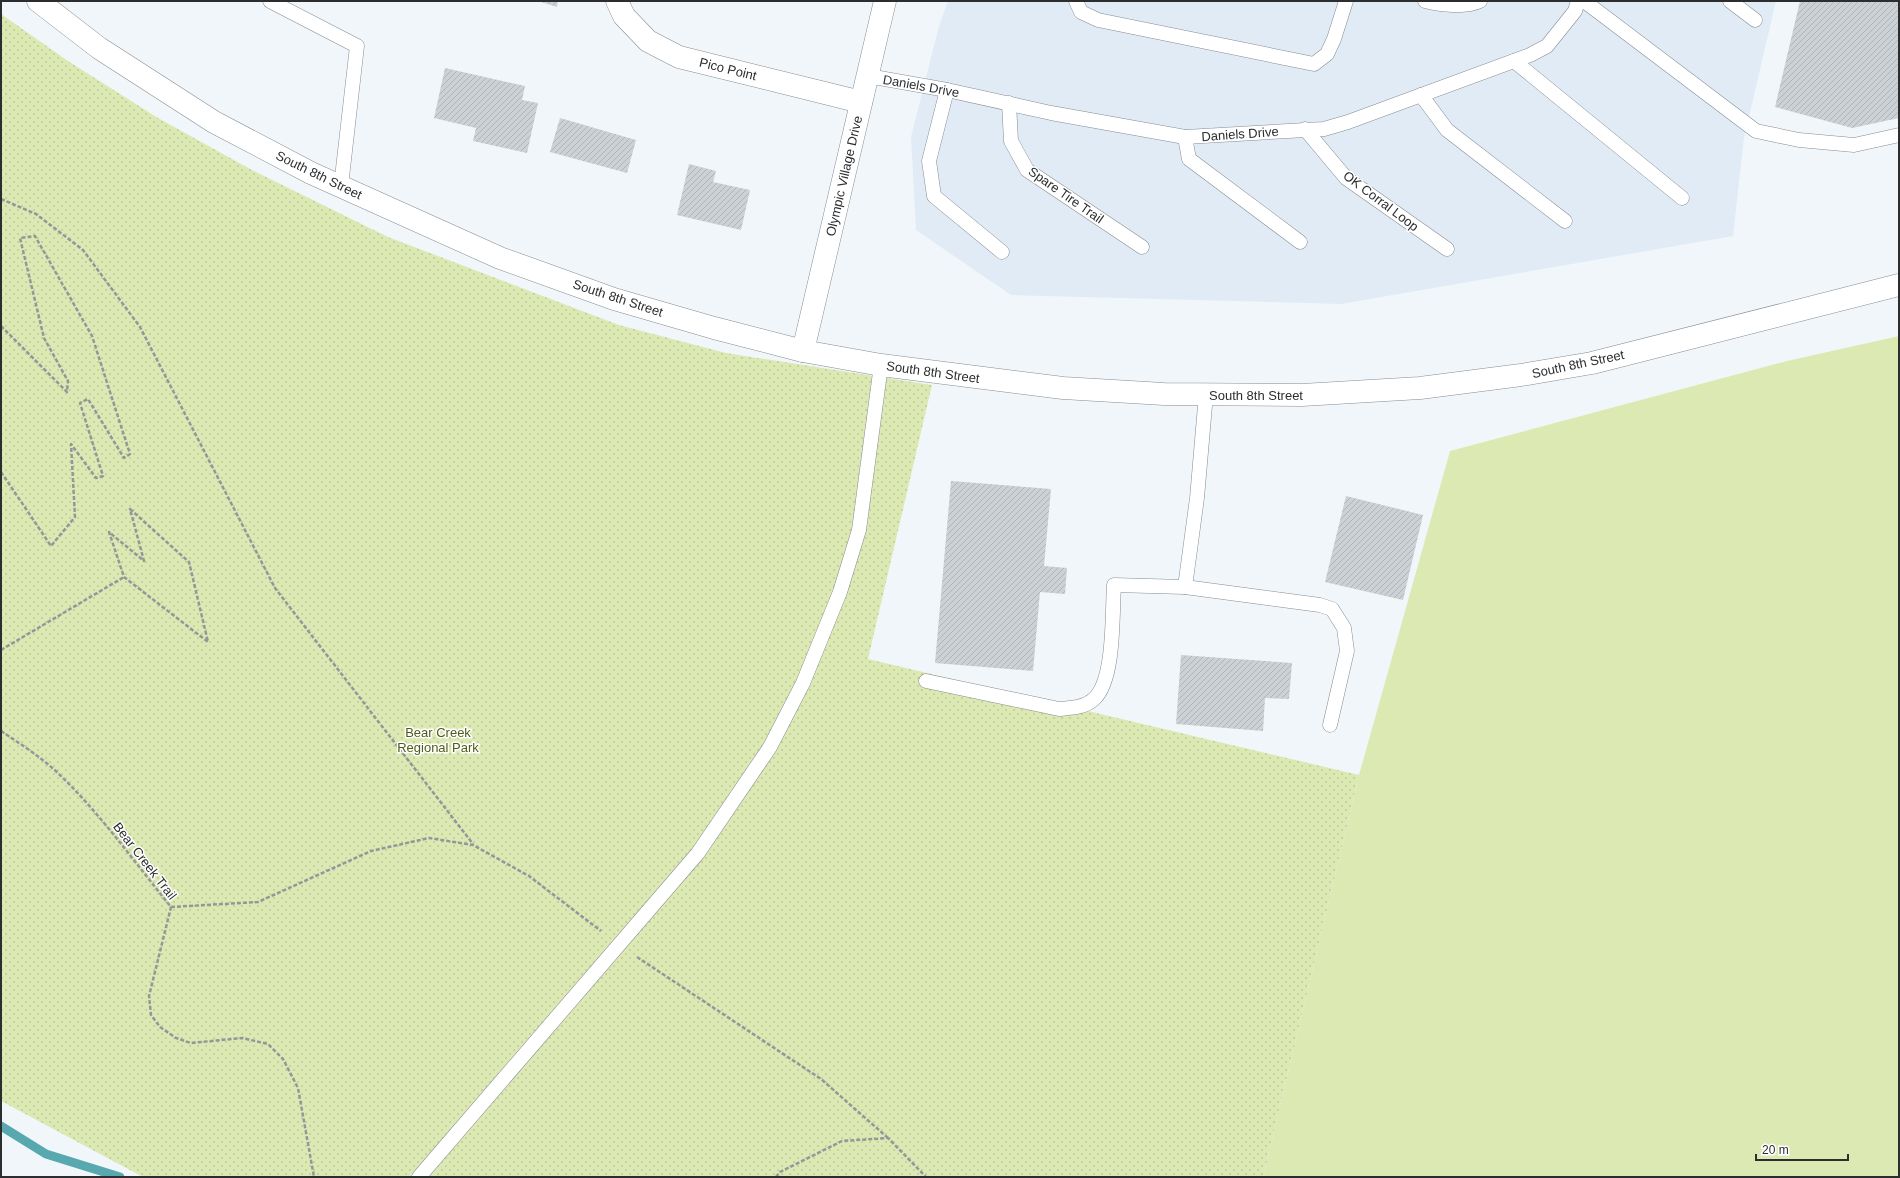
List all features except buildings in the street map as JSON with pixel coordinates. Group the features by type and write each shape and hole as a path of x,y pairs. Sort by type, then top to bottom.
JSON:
{"main road":[{"name":"South 8th Street","path":"38,1 99,48 214,122 341,186 500,258 614,299 714,328 803,351 881,365 1063,388 1206,394 1302,395 1420,388 1521,375 1592,363 1899,285"},
{"name":"Pico Point","path":"617,1 624,16 648,41 678,57 861,102"},
{"name":"Olympic Village Drive","path":"803,351 885,1"}],"lane":[{"path":"270,1 357,46 341,186"},
{"path":"1076,1 1081,12 1098,20 1314,64 1327,54 1334,39 1346,1"},
{"path":"1425,1 1436,4 1473,4 1480,1"},
{"name":"Daniels Drive","path":"868,76 1185,137 1324,128 1348,122 1514,61 1547,46 1575,11 1578,1"},
{"path":"1584,1 1756,130 1799,140 1854,145 1899,135"},
{"path":"1730,1 1755,20"},
{"path":"1514,61 1682,198"},
{"path":"947,90 929,161 934,196 1002,252"},
{"path":"1421,95 1447,130 1565,221"},
{"name":"Spare Tire Trail","path":"1009,103 1011,141 1027,170 1142,247"},
{"name":"OK Corral Loop","path":"1305,130 1346,178 1446,249"},
{"path":"1185,137 1189,159 1300,242"},
{"path":"419,1177 620,946 698,853 770,747 803,683 840,592 859,530 881,365"},
{"path":"1185,587 1197,498 1206,394"},
{"path":"926,681 1059,709 1081,707 1093,700 1103,689 1108,672 1114,585 1185,587 1320,605 1332,609 1344,628 1347,652 1330,725"}],"path":[{"path":"1,199 36,214 83,250 140,327 275,588 473,845"},
{"path":"1,326 67,392 68,381 44,338 20,238 35,236 92,336 130,454 124,458 88,399 80,403 104,476 96,478 71,444 75,517 50,546 1,472"},
{"path":"130,509 189,562 208,642 190,628 124,577 109,532 144,561 130,509"},
{"path":"1,650 124,577"},
{"name":"Bear Creek Trail","path":"1,731 21,744 61,776 86,802 171,907 149,996 151,1015 160,1027 176,1038 191,1043 242,1038 268,1044 283,1059 298,1088 314,1177"},
{"path":"171,907 258,902 371,851 429,838 473,845 529,876 620,946 821,1079 888,1138 926,1177"},
{"path":"776,1177 780,1172 842,1141 888,1138"}],"shaded area":[{"path":"948,1 1776,1 1744,138 1733,236 1341,304 1011,295 916,230 911,137 939,26"}],"green space":[{"name":"Bear Creek Regional Park","path":"1,14 68,61 158,118 252,170 388,237 619,325 726,353 932,385 868,659 1359,775 1263,1177 143,1177 1,1101"},
{"path":"1899,336 1899,1177 1263,1177 1359,775 1450,451 1787,361"}],"waterway":[{"path":"1,1126 46,1154 120,1177"}]}
